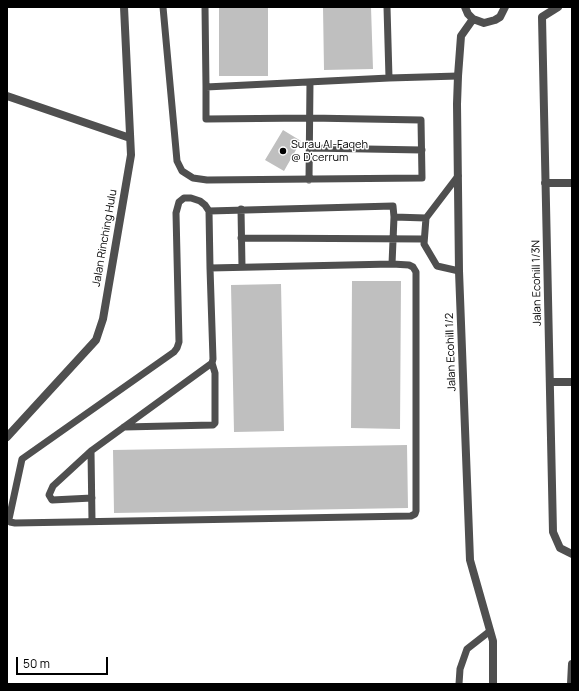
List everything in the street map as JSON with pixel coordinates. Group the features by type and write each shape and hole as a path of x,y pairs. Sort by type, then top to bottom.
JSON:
{"street":[{"name":"Jalan Rinching Hulu","path":"7,437 96,340 103,319 131,155 124,7"},
{"path":"465,7 468,14 478,22 490,22 500,17 505,7"},
{"name":"Jalan Ecohill 1/3N","path":"558,7 542,17 553,532 560,548 572,554"},
{"name":"Jalan Ecohill 1/2","path":"473,19 461,36 458,76 457,104 460,271 470,560 493,641 493,684"},
{"path":"7,96 130,138"},
{"path":"546,183 572,183"},
{"path":"550,382 572,382"},
{"path":"571,684 572,664"}],"lane":[{"path":"163,7 177,161 182,171 193,178 207,180 422,178 421,120 310,118 206,119 205,7"},
{"path":"387,7 389,78"},
{"path":"206,87 458,76"},
{"path":"309,180 310,82"},
{"path":"310,148 422,150"},
{"path":"458,176 426,218 424,244 437,266 460,271"},
{"path":"124,427 213,425 215,423 215,373 212,363 210,268 209,211 200,201 191,198 184,198 179,202 177,207 179,342 177,348 174,352 25,456 20,464 9,519 10,522 15,524 92,521 411,516 415,514 416,272 413,267 409,265 392,264 210,268"},
{"path":"209,211 393,206 392,264"},
{"path":"241,209 242,267"},
{"path":"394,217 426,218"},
{"path":"241,238 424,239"},
{"path":"92,498 52,500 49,495 53,486 91,451 212,363"},
{"path":"91,451 92,521"},
{"path":"459,684 460,669 467,649 490,631"}],"building":[{"path":"219,7 268,7 268,76 219,76"},
{"path":"323,7 371,7 373,69 324,70"},
{"name":"Surau Al-Faqeh @ D'cerrum","path":"283,130 301,141 284,171 265,160"},
{"path":"352,281 401,281 400,429 351,428"},
{"path":"281,284 284,431 234,432 231,285"},
{"path":"407,445 408,508 114,513 113,450"}],"place":[{"name":"Surau Al-Faqeh @ D'cerrum","path":"283,151"}]}
